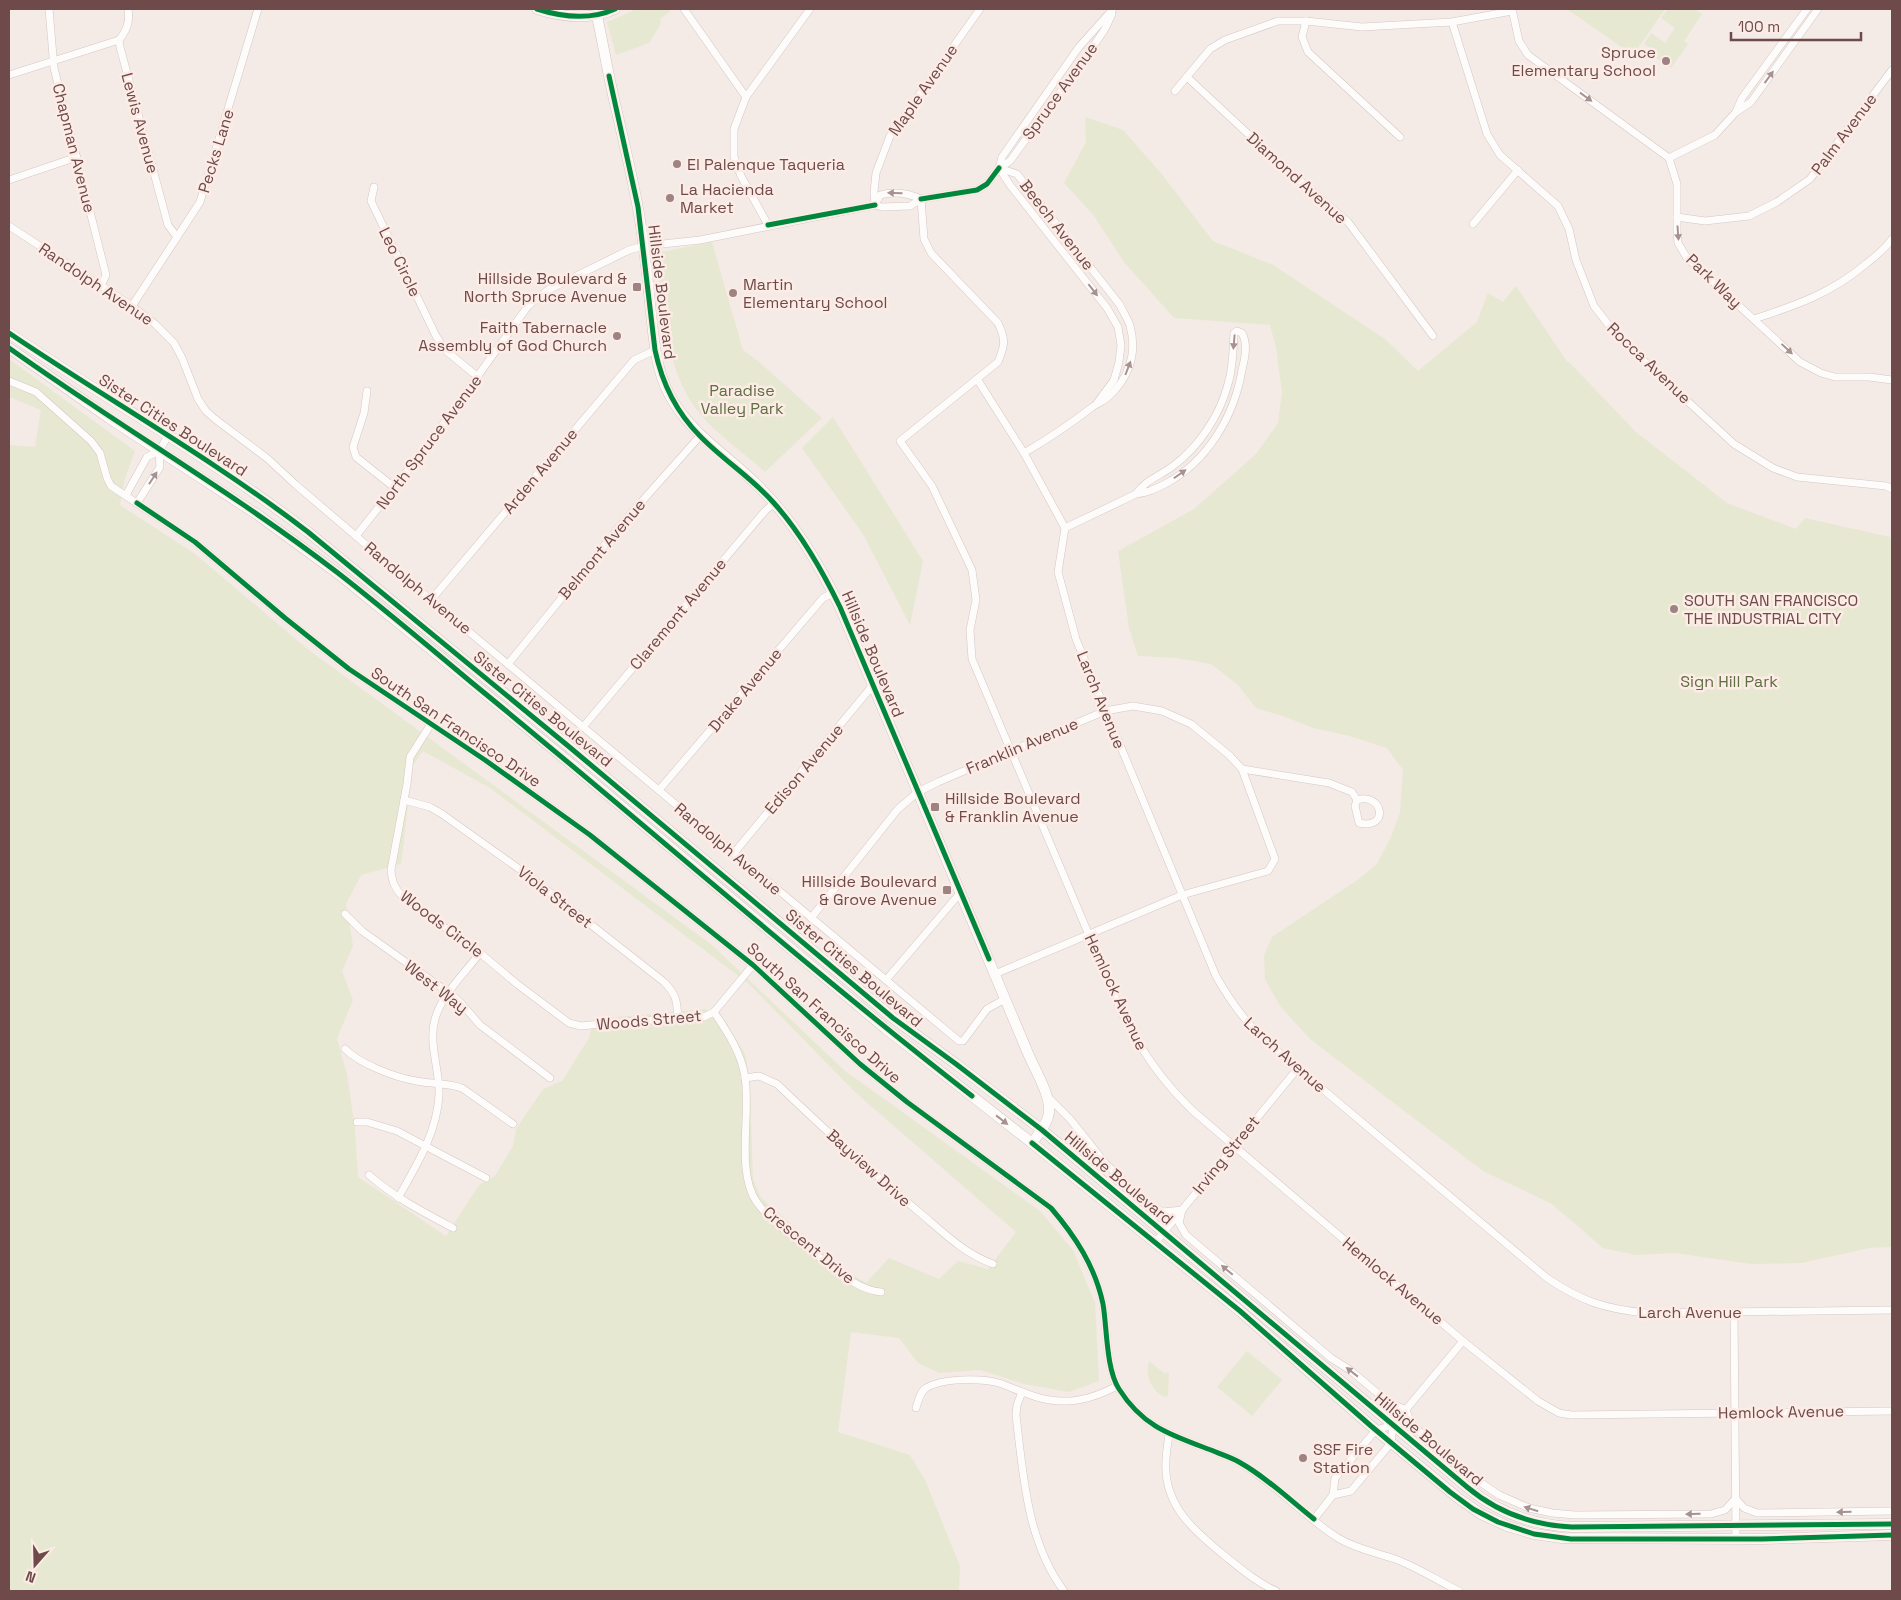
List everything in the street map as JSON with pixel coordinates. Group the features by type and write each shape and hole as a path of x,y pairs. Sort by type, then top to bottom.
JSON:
{"main road":[{"path":"537,9 555,15 597,16 615,9"},
{"name":"Hillside Boulevard","path":"597,16 633,178 644,246 655,350 660,372 669,394 700,436 755,482 774,503 810,552 833,592 1048,1097 1049,1115 1042,1130 1032,1143 1240,1311 1450,1492 1474,1509 1498,1522 1525,1532 1571,1539 1736,1539 1892,1535"},
{"name":"Sister Cities Boulevard","path":"9,333 272,505 308,532 567,745 893,1018 1042,1130"},
{"name":"Sister Cities Boulevard","path":"9,348 62,386 258,515 340,575 559,754 885,1028 1032,1143"},
{"name":"Hillside Boulevard","path":"1042,1130 1482,1499 1498,1509 1524,1520 1552,1526 1581,1528 1892,1524"}],"street":[{"name":"Chapman Avenue","path":"49,9 53,59 106,275 101,286"},
{"path":"9,75 53,59 119,40 126,32 130,20 128,9"},
{"name":"Pecks Lane","path":"132,306 200,202 258,9"},
{"path":"684,9 746,97"},
{"path":"768,225 741,176 734,157 734,129 746,97 810,9"},
{"name":"Maple Avenue","path":"875,205 876,173 890,136 980,9"},
{"name":"Spruce Avenue","path":"768,225 875,205 882,207 910,206 921,199 977,190 987,184 999,168 1002,156 1079,47 1113,9"},
{"name":"Spruce Avenue","path":"999,168 1010,162 1088,54 1105,29 1113,9"},
{"path":"1736,112 1742,98 1807,9"},
{"path":"1175,91 1210,49 1225,40 1278,21 1306,21 1362,26 1452,22 1512,10 1519,41 1528,55 1669,158 1715,134 1736,112 1751,102 1818,9"},
{"path":"1306,21 1302,37 1308,52 1400,137"},
{"name":"Rocca Avenue","path":"1452,22 1487,134 1500,155 1558,206 1570,229 1576,260 1594,306 1625,344 1734,444 1772,468 1797,476 1886,486 1892,489"},
{"name":"Lewis Avenue","path":"119,40 168,225 177,237"},
{"name":"Palm Avenue","path":"1677,217 1705,221 1749,216 1777,202 1810,180 1892,70"},
{"name":"Diamond Avenue","path":"1187,77 1275,159 1348,222 1433,336"},
{"path":"9,180 77,157"},
{"name":"Park Way","path":"1669,158 1677,184 1678,244 1687,258 1800,362 1821,373 1835,377 1869,376 1892,380"},
{"name":"Beech Avenue","path":"999,168 1017,174 1120,305 1130,326 1133,346 1128,369 1120,385 1105,400 1097,403"},
{"name":"Beech Avenue","path":"999,168 1010,185 1107,308 1118,327 1121,345 1114,380 1097,403 1063,430 1024,453"},
{"path":"1473,224 1518,170"},
{"name":"Leo Circle","path":"374,187 371,201 436,336 444,350 478,377"},
{"name":"Spruce Avenue","path":"875,205 880,194 888,192 911,194 921,199"},
{"name":"Hemlock Avenue","path":"921,199 924,239 931,253 998,323 1004,345 998,362 900,441 932,486 972,570 976,600 970,630 972,658 1122,1013 1154,1068 1193,1111 1234,1146 1463,1341 1538,1401 1559,1413 1571,1415 1892,1411"},
{"name":"North Spruce Avenue","path":"356,536 432,441 528,306 541,295 629,250 644,246 700,240 768,225"},
{"name":"Randolph Avenue","path":"9,226 132,306 155,324 174,343 198,399 206,411 268,459 356,536 959,1041 963,1041 987,1009 1005,999"},
{"path":"1754,319 1804,303 1848,279 1887,247 1892,239"},
{"path":"977,379 1024,453 1065,528 1136,494 1146,494 1171,481 1186,471 1203,454 1227,418 1239,388 1246,346 1242,333 1237,331 1234,334 1232,364 1228,384 1213,421 1201,438 1172,466 1141,486 1136,494"},
{"name":"Arden Avenue","path":"432,600 634,360 655,350"},
{"name":"South San Francisco Drive","path":"9,381 36,392 91,441 100,453 111,486 195,542 349,669 582,830 753,965 860,1064 907,1102 1051,1208 1084,1252 1096,1277 1103,1304 1108,1354 1117,1386 1130,1405 1147,1422 1169,1434 1238,1461 1259,1474 1348,1544 1394,1559 1430,1575 1459,1591"},
{"path":"1228,384 1239,388"},
{"path":"367,392 364,412 353,447 356,457 395,488"},
{"path":"126,496 147,457 159,451 168,436"},
{"name":"Belmont Avenue","path":"508,664 620,526 700,436"},
{"path":"137,502 160,467 159,451"},
{"name":"Claremont Avenue","path":"583,727 765,511 774,503"},
{"name":"Larch Avenue","path":"1065,528 1058,572 1076,639 1216,976 1229,1000 1263,1039 1547,1278 1570,1293 1594,1304 1638,1312 1892,1310"},
{"name":"Drake Avenue","path":"659,790 823,598 833,592"},
{"name":"Edison Avenue","path":"734,853 873,685"},
{"name":"Franklin Avenue","path":"811,918 898,809 918,792 1105,711 1133,706 1162,711 1191,724 1229,755 1242,769"},
{"name":"Woods Circle","path":"431,724 410,756 391,870 392,881 396,890 570,1023 581,1026"},
{"path":"995,974 1182,895 1268,871 1275,859 1242,769 1329,783 1352,792 1357,800"},
{"name":"Viola Street","path":"404,800 430,807 442,814 529,876 657,976 674,992 677,1002 678,1019"},
{"path":"886,980 961,892"},
{"name":"West Way","path":"345,914 362,931 449,993 461,1003 480,1025 550,1078"},
{"path":"398,1198 426,1148 437,1111 438,1083 433,1036 435,1020 440,1006 480,953"},
{"name":"Woods Street","path":"581,1026 639,1020 704,1017 714,1012 753,965"},
{"name":"Crescent Drive","path":"714,1012 735,1044 746,1078 746,1171 748,1188 756,1202 767,1214 830,1266 863,1288 881,1292"},
{"path":"345,1048 359,1059 392,1074 417,1081 462,1088 513,1124"},
{"name":"Irving Street","path":"1155,1243 1298,1068"},
{"name":"Bayview Drive","path":"746,1078 759,1076 776,1084 874,1174 931,1222 971,1255 993,1264"},
{"name":"Hillside Boulevard","path":"1048,1097 1070,1119 1106,1164 1149,1205 1163,1212 1182,1210 1178,1223 1186,1235 1331,1358 1350,1370 1388,1402 1406,1410 1410,1422 1420,1432 1485,1486 1508,1500 1540,1511 1580,1515 1711,1514 1725,1510 1736,1498"},
{"path":"357,1122 367,1122 397,1131 486,1178"},
{"path":"369,1174 398,1198 453,1228"},
{"path":"1734,1312 1736,1539"},
{"path":"1314,1519 1333,1495 1335,1478 1376,1430 1393,1425 1463,1341"},
{"path":"916,1408 920,1395 926,1388 942,1382 970,1380 996,1383 1042,1398 1061,1401 1082,1400 1103,1394 1117,1386"},
{"path":"1022,1392 1017,1405 1016,1416 1030,1512 1043,1555 1064,1591"},
{"path":"1333,1495 1351,1492 1392,1443 1393,1425"},
{"path":"1169,1434 1166,1463 1168,1485 1180,1514 1197,1533 1232,1562 1260,1584 1276,1591"},
{"path":"1736,1498 1744,1508 1758,1513 1892,1512"}],"green space":[{"path":"637,9 668,9 670,11 660,19 661,23 649,43 616,55 607,22"},
{"path":"1567,9 1665,9 1633,55"},
{"path":"1668,9 1695,9 1702,14 1684,41 1688,44 1671,68 1652,55 1655,51 1644,44 1651,33 1665,43 1675,28 1661,18"},
{"name":"Sign Hill Park","path":"1085,117 1123,130 1160,172 1213,241 1273,265 1385,339 1418,371 1477,322 1488,293 1503,302 1516,286 1568,363 1568,361 1636,432 1727,503 1796,529 1805,518 1890,537 1892,547 1892,1247 1870,1248 1801,1263 1751,1264 1675,1253 1635,1255 1603,1248 1552,1204 1483,1171 1310,1039 1280,1006 1265,979 1264,955 1272,937 1356,881 1377,864 1391,837 1400,813 1403,770 1387,748 1346,735 1313,728 1256,708 1238,685 1211,664 1176,658 1138,656 1129,628 1118,551 1194,509 1256,454 1278,423 1282,393 1276,347 1270,325 1174,318 1124,262 1094,216 1064,183 1086,142"},
{"name":"Paradise Valley Park","path":"712,242 743,350 822,418 765,472 714,429 693,404 682,385 668,342 657,253"},
{"path":"9,359 135,451 125,478 120,505 195,554 310,651 712,945 844,1070 1040,1211 1073,1250 1095,1303 1099,1381 1069,1392 1024,1384 980,1370 939,1373 918,1363 899,1338 851,1332 838,1432 910,1455 925,1480 960,1566 959,1591 9,1591 9,445 35,447 41,410 9,397","holes":["423,751 490,788 749,984 856,1093 1016,1232 988,1269 958,1261 939,1279 889,1258 866,1283 844,1270 761,1198 753,1179 750,1090 746,1056 724,1019 705,1009 594,1019 589,1038 562,1081 543,1089 516,1129 513,1146 495,1176 479,1185 446,1236 358,1177 355,1129 347,1074 337,1039 353,1000 342,971 353,946 346,904 361,875 401,864 413,765"]},
{"path":"833,417 923,561 910,625 863,534 802,448"},
{"path":"1247,1351 1282,1380 1252,1416 1217,1387"},
{"path":"1149,1361 1165,1374 1169,1373 1168,1396 1164,1397 1159,1394 1152,1386 1148,1372"}],"cycle path":[{"path":"537,9 556,14 576,16 596,15 615,9"},
{"path":"609,76 638,207 655,350 666,385 677,407 691,427 773,502 793,526 818,566 840,607 989,959"},
{"path":"921,199 977,190 987,184 999,168"},
{"path":"768,225 875,205"},
{"path":"9,333 198,455 308,532 567,745 893,1018 1042,1130 1467,1487 1491,1504 1503,1511 1543,1524 1572,1527 1892,1524"},
{"path":"9,348 257,514 338,573 534,734 783,943 972,1096"},
{"path":"137,503 195,542 349,669 485,760 590,835 753,965 860,1064 907,1102 1051,1208 1076,1241 1095,1277 1103,1304 1112,1371 1119,1389 1128,1402 1148,1421 1159,1428 1249,1468 1314,1519"},
{"path":"1032,1143 1240,1311 1371,1426 1450,1492 1473,1509 1498,1522 1534,1534 1571,1539 1762,1539 1892,1535"}],"place":[{"name":"Spruce Elementary School","path":"1666,61"},
{"name":"El Palenque Taqueria","path":"677,164"},
{"name":"La Hacienda Market","path":"670,198"},
{"name":"Hillside Boulevard & North Spruce Avenue","path":"637,287"},
{"name":"Martin Elementary School","path":"733,293"},
{"name":"Faith Tabernacle Assembly of God Church","path":"617,336"},
{"name":"SOUTH SAN FRANCISCO THE INDUSTRIAL CITY","path":"1674,609"},
{"name":"Hillside Boulevard & Franklin Avenue","path":"935,807"},
{"name":"Hillside Boulevard & Grove Avenue","path":"947,890"},
{"name":"SSF Fire Station","path":"1303,1458"}]}
